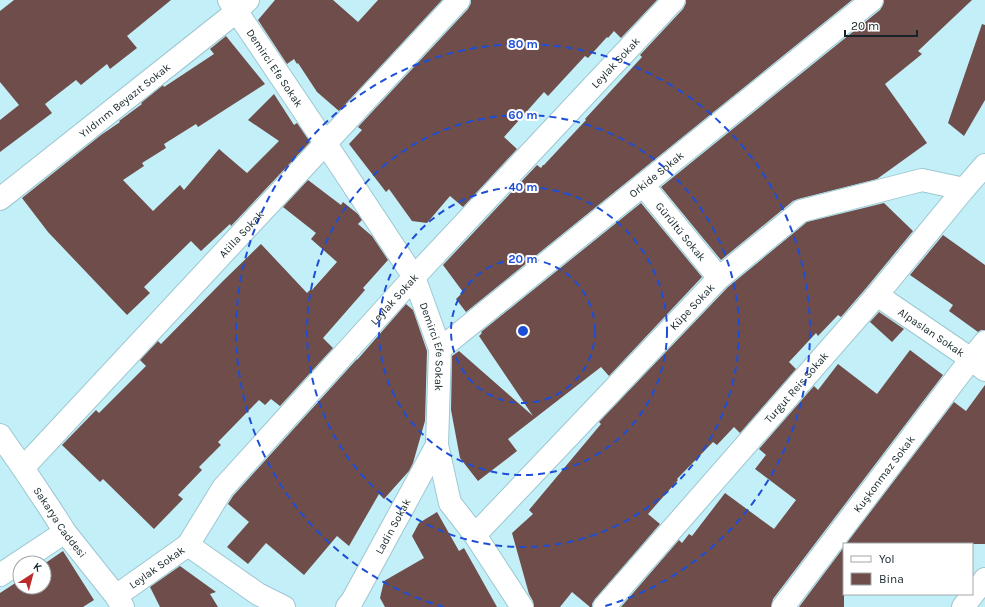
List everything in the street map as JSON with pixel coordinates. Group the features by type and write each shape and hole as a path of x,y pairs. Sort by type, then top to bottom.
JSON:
{"street":[{"name":"Atilla Sokak","path":"23,468 459,0"},
{"name":"Leylak Sokak","path":"120,602 188,545 223,488 414,277 674,0"},
{"name":"Orkide Sokak","path":"440,349 872,0"},
{"name":"Demirci Efe Sokak","path":"238,4 326,144 414,277 440,349 437,446 450,503 475,534 522,607"},
{"name":"Yıldırım Beyazıt Sokak","path":"0,199 238,4"},
{"name":"Turgut Reis Sokak","path":"604,607 877,295 985,165"},
{"name":"Küpe Sokak","path":"475,534 719,278 801,210 922,180 964,189"},
{"name":"Gürültü Sokak","path":"643,185 719,278"},
{"name":"Alpaslan Sokak","path":"877,295 978,364"},
{"name":"Kuşkonmaz Sokak","path":"783,607 978,364 985,342"},
{"name":"Sakarya Caddesi","path":"0,435 65,532 120,602"},
{"name":"Ladin Sokak","path":"351,605 437,446"},
{"path":"0,575 65,532"},
{"path":"188,545 258,594 284,607"},
{"path":"964,607 985,579"}],"building":[{"path":"14,0 171,0 127,36 137,48 110,69 107,64 81,85 76,80 45,104 52,113 0,152 0,120 19,105 0,82 0,11"},
{"path":"275,0 333,0 358,22 378,0 442,0 339,111 317,92 294,59 287,64 258,20"},
{"path":"471,0 657,0 621,38 614,31 588,58 585,56 548,96 544,92 504,137 517,149 463,207 450,196 427,223 412,221 389,189 386,192 349,144 362,130 358,127 468,9"},
{"path":"686,0 852,0 466,312 456,299 463,292 443,265 537,165 541,168 586,120 585,119 642,57 640,55 683,9"},
{"path":"884,0 972,0 918,51 922,54 885,84 927,143 877,179 793,201 721,260 661,187 880,10"},
{"path":"982,24 985,25 985,100 964,136 948,123"},
{"path":"226,36 265,84 198,127 196,124 164,144 166,148 142,163 144,166 123,180 153,211 180,185 184,190 219,149 247,173 279,141 248,120 274,94 294,125 297,123 310,142 231,226 230,224 201,251 191,241 144,287 150,293 127,315 48,232 22,198 101,135 120,122 119,121 142,104 141,103 163,85 164,87 214,54 210,49"},
{"path":"308,180 341,205 343,202 358,214 362,220 358,224 372,236 388,260 363,288 365,290 323,338 333,348 280,406 271,399 265,405 259,400 218,442 221,445 199,467 202,470 178,495 183,499 154,529 103,479 100,482 62,445 96,410 99,413 146,366 140,360 158,341 161,344 261,244 307,293 311,289 312,290 337,262 311,239 316,233 283,207"},
{"path":"641,203 702,277 609,376 601,367 508,439 517,451 478,481 460,458 451,410 452,356 459,351 533,416 479,336 482,333 481,332"},
{"path":"884,203 913,231 841,317 838,315 818,336 816,333 789,362 796,369 740,433 734,427 717,445 713,442 677,479 678,480 648,514 660,524 595,599 592,607 572,592 560,607 534,607 512,533 533,514 529,510 601,424 599,422 728,287 807,222"},
{"path":"943,235 985,265 985,330 978,332 949,311 953,305 910,275"},
{"path":"406,304 413,310 427,351 425,421 413,463 409,471 384,499 379,494 349,546 337,536 304,575 266,543 248,564 227,547 249,522 228,504 233,496"},
{"path":"879,312 904,329 892,342 870,322"},
{"path":"910,350 943,375 773,599 771,607 621,607 679,540 682,543 689,534 692,536 725,493 774,529 796,500 755,469 766,455 759,449 814,386 818,390 838,364 877,394"},
{"path":"985,385 985,544 847,543 954,402 966,411"},
{"path":"437,512 459,551 464,548 497,607 385,607 380,598 384,581 424,558 412,536 419,523"},
{"path":"843,548 844,607 799,607"},
{"path":"63,551 94,600 83,607 0,607 0,593 12,585 12,595 52,595 52,559"},
{"path":"180,566 216,592 210,594 218,607 160,607 150,587"}]}
